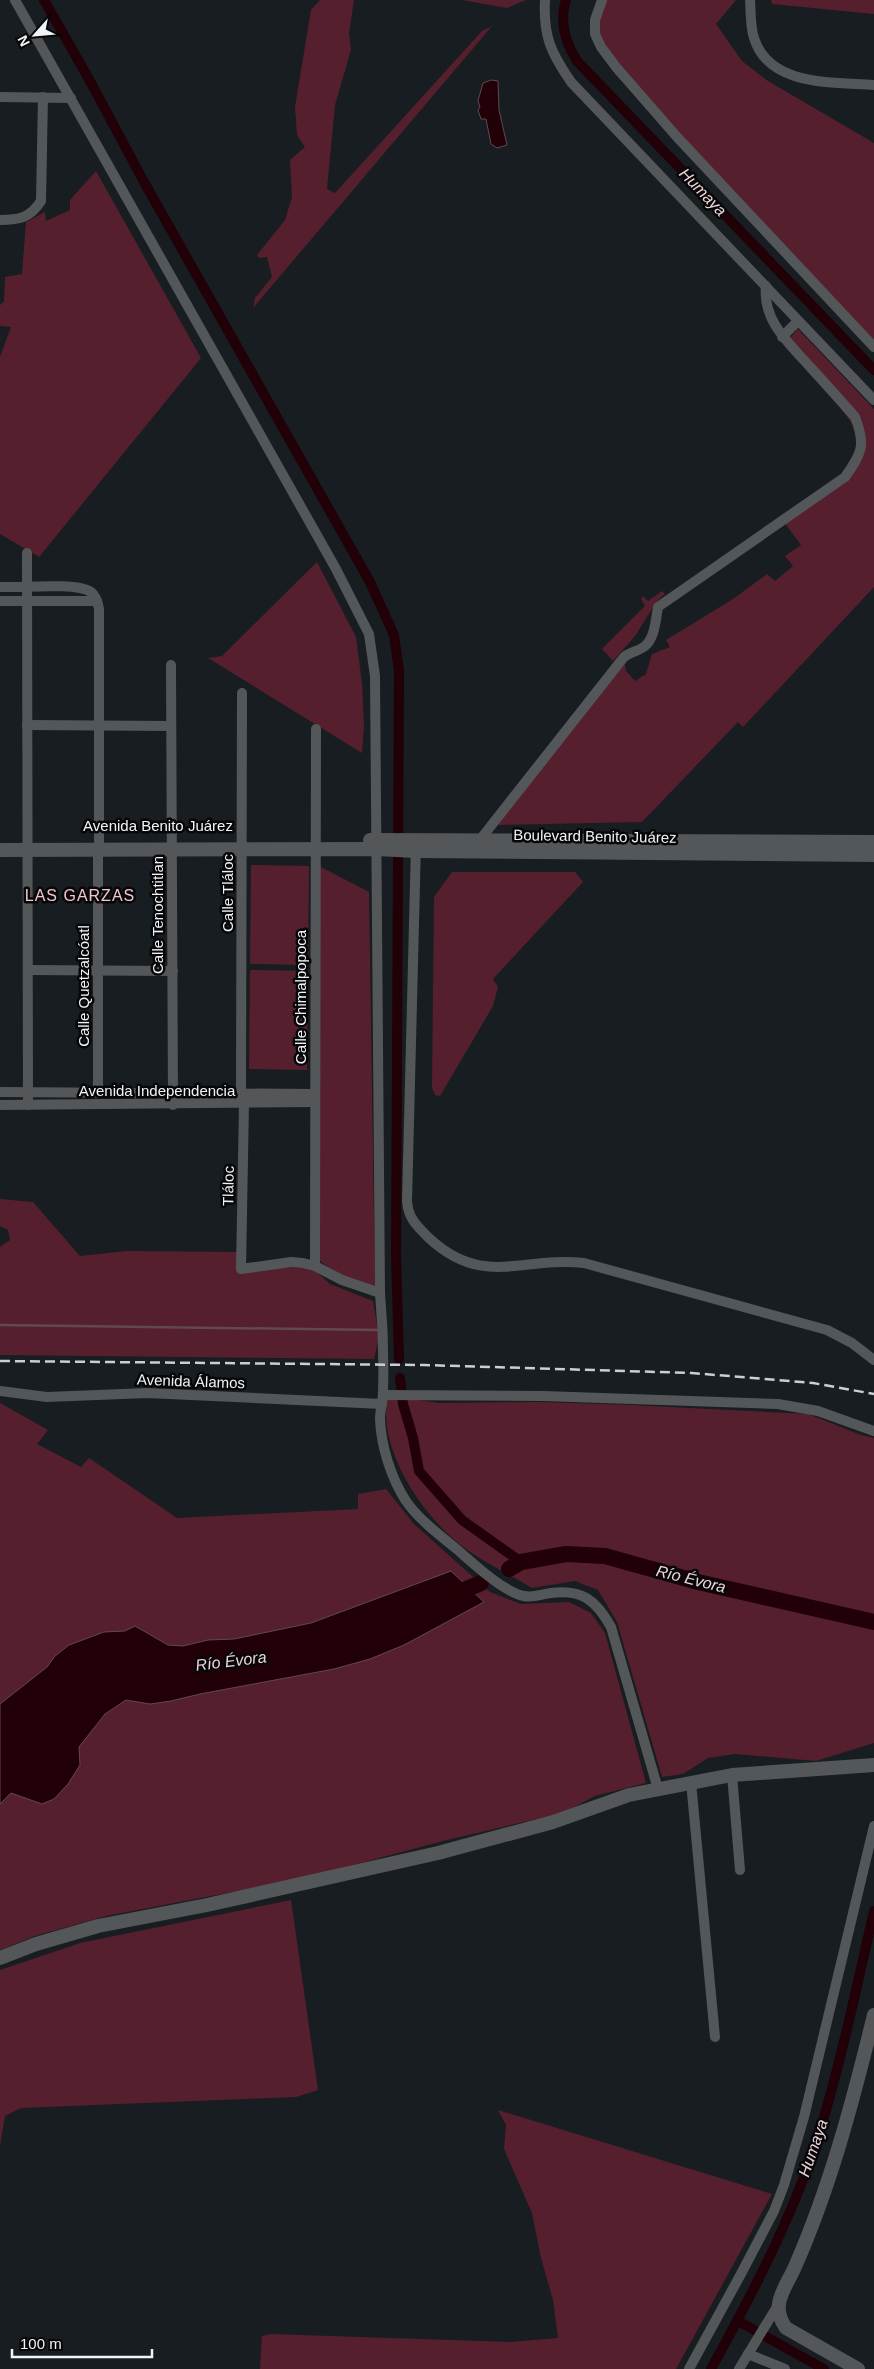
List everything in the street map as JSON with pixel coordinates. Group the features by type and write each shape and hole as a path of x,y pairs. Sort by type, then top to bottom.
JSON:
{"street":[{"path":"15,0 331,560 369,634 375,676 380,844 380,1294 383,1326 383,1399 380,1418 393,1476 407,1502 431,1527 468,1559 513,1591 524,1596 537,1596 567,1591 586,1596 602,1610 611,1627 658,1789"},
{"path":"545,0 546,37 554,57 571,82 874,400"},
{"path":"602,0 595,20 595,34 601,47 616,67 677,137 874,347"},
{"path":"750,0 752,28 756,45 766,58 781,69 805,80 874,85"},
{"path":"0,97 71,98"},
{"path":"0,220 18,220 26,217 34,211 41,201 43,97"},
{"path":"479,840 624,657 631,651 645,646 651,637 658,607 846,477 858,458 862,440 855,417 782,337 769,314 765,294 766,286"},
{"path":"782,337 798,321"},
{"path":"27,553 28,1106"},
{"path":"0,588 83,588 94,595 97,601 0,601"},
{"name":"Calle Quetzalcóatl","path":"97,601 99,609 98,1093"},
{"name":"Calle Tenochtitlan","path":"172,665 173,1104"},
{"name":"Calle Tláloc","path":"241,1093 242,693"},
{"path":"27,725 171,726"},
{"name":"Calle Chimalpopoca","path":"315,1266 316,729"},
{"name":"Avenida Benito Juárez","path":"0,840 28,845 316,845"},
{"name":"Boulevard Benito Juárez","path":"412,845 479,840 874,842"},
{"name":"Boulevard Benito Juárez","path":"316,845 380,844 874,855"},
{"name":"Avenida Benito Juárez","path":"0,850 28,845"},
{"path":"412,845 408,1201 411,1219 419,1228 451,1256 472,1265 491,1268 555,1262 584,1263 827,1330 852,1343 874,1360"},
{"path":"28,970 173,971"},
{"name":"Avenida Independencia","path":"0,1092 241,1093 315,1098"},
{"name":"Avenida Independencia","path":"0,1105 244,1104 315,1098"},
{"name":"Tláloc","path":"244,1104 242,1269 291,1262 315,1266"},
{"path":"315,1266 342,1280 380,1294"},
{"name":"Avenida Álamos","path":"0,1391 46,1397 147,1393 383,1399 543,1396 791,1405 818,1411 874,1431"},
{"path":"0,1958 36,1944 98,1926 207,1905 438,1853 553,1822 629,1794 732,1775 874,1765"},
{"path":"732,1775 740,1870"},
{"path":"691,1782 715,2037"},
{"path":"689,2369 774,2211 784,2185 804,2117 874,1826"},
{"path":"739,2369 778,2305 808,2238 844,2127 874,2015"},
{"path":"778,2305 778,2318 786,2328 858,2369"},
{"path":"748,2354 785,2369"}],"shaded area":[{"path":"320,0 354,0 349,33 351,50 335,105 327,189 335,193 482,31 492,26 253,308 255,298 272,277 267,257 259,258 257,255 285,220 292,197 290,160 305,147 297,135 295,107 311,10"},
{"path":"462,0 526,0 507,8"},
{"path":"599,0 736,0 716,24 742,61 768,81 874,143 874,346 793,258 614,73 595,40"},
{"path":"771,0 874,0 874,14 772,4"},
{"path":"96,171 201,358 39,557 0,534 0,357 11,327 0,326 0,305 4,302 5,277 22,274 26,222 45,212 46,221 70,210 70,200"},
{"path":"798,329 874,409 874,587 743,727 738,722 642,822 499,825 496,820 624,660 626,671 635,681 646,674 652,654 670,647 666,640 733,599 767,574 775,581 793,566 785,556 801,545 781,518 841,478 863,438 789,339"},
{"path":"317,562 356,637 362,683 364,726 362,753 208,658 222,656"},
{"path":"662,591 665,594 657,601 635,636 613,661 602,649 645,606 641,599 643,596 648,601"},
{"path":"251,865 309,866 308,965 250,964"},
{"path":"319,866 369,892 375,1290 339,1276 320,1261"},
{"path":"452,872 575,872 583,882 493,979 498,987 493,1006 440,1096 435,1095 432,1088 434,897"},
{"path":"250,970 308,971 307,1070 249,1069"},
{"path":"0,1199 33,1202 80,1256 127,1251 239,1252 238,1271 278,1267 312,1268 330,1284 373,1301 379,1337 374,1359 0,1355 0,1247 10,1240 8,1230 0,1226"},
{"path":"411,1399 439,1403 540,1402 808,1414 861,1435 874,1438 874,1743 816,1761 735,1754 708,1758 683,1774 662,1777 617,1622 598,1590 575,1581 532,1588 474,1555 443,1529 416,1497 396,1459 389,1439 386,1419 387,1400"},
{"path":"0,1403 48,1430 37,1444 81,1467 89,1458 177,1518 358,1509 358,1494 386,1489 414,1524 490,1592 521,1604 569,1602 591,1613 605,1633 646,1783 595,1796 553,1815 443,1841 301,1879 106,1916 35,1936 0,1950"},
{"path":"291,1900 318,2090 296,2097 21,2108 5,2116 0,2146 0,1970 80,1943"},
{"path":"498,2110 772,2194 676,2369 260,2369 262,2336 271,2334 510,2342 558,2338 553,2300 541,2258 532,2213 504,2149 506,2125"}],"water":[{"path":"491,80 498,81 499,110 507,145 497,148 491,144 486,119 481,119 478,110 480,107 478,101 483,83"},
{"path":"451,1571 484,1602 404,1645 370,1659 334,1669 171,1701 150,1704 126,1700 105,1714 79,1747 80,1765 68,1784 54,1799 42,1804 11,1793 0,1804 0,1704 47,1667 55,1656 69,1645 104,1632 125,1631 135,1626 168,1645 183,1646 208,1640 234,1639 311,1623"}],"waterway":[{"path":"44,0 144,182 370,582 394,635 399,671 396,1254 399,1359"},
{"name":"Humaya","path":"566,0 563,16 564,32 569,47 577,61 874,370"},
{"path":"0,1325 378,1330"},
{"path":"400,1378 403,1404 413,1438 419,1471 462,1520 521,1562"},
{"name":"Río Évora","path":"509,1569 521,1562 566,1554 605,1556 698,1582 874,1622"},
{"name":"Río Évora","path":"450,1596 481,1583"},
{"name":"Humaya","path":"711,2369 775,2246 814,2150 838,2066 874,1911"},
{"path":"738,2321 824,2369"}],"railway":[{"path":"0,1361 424,1365 692,1373 813,1383 874,1394"}],"district":[{"name":"LAS GARZAS","path":"80,895"}]}
